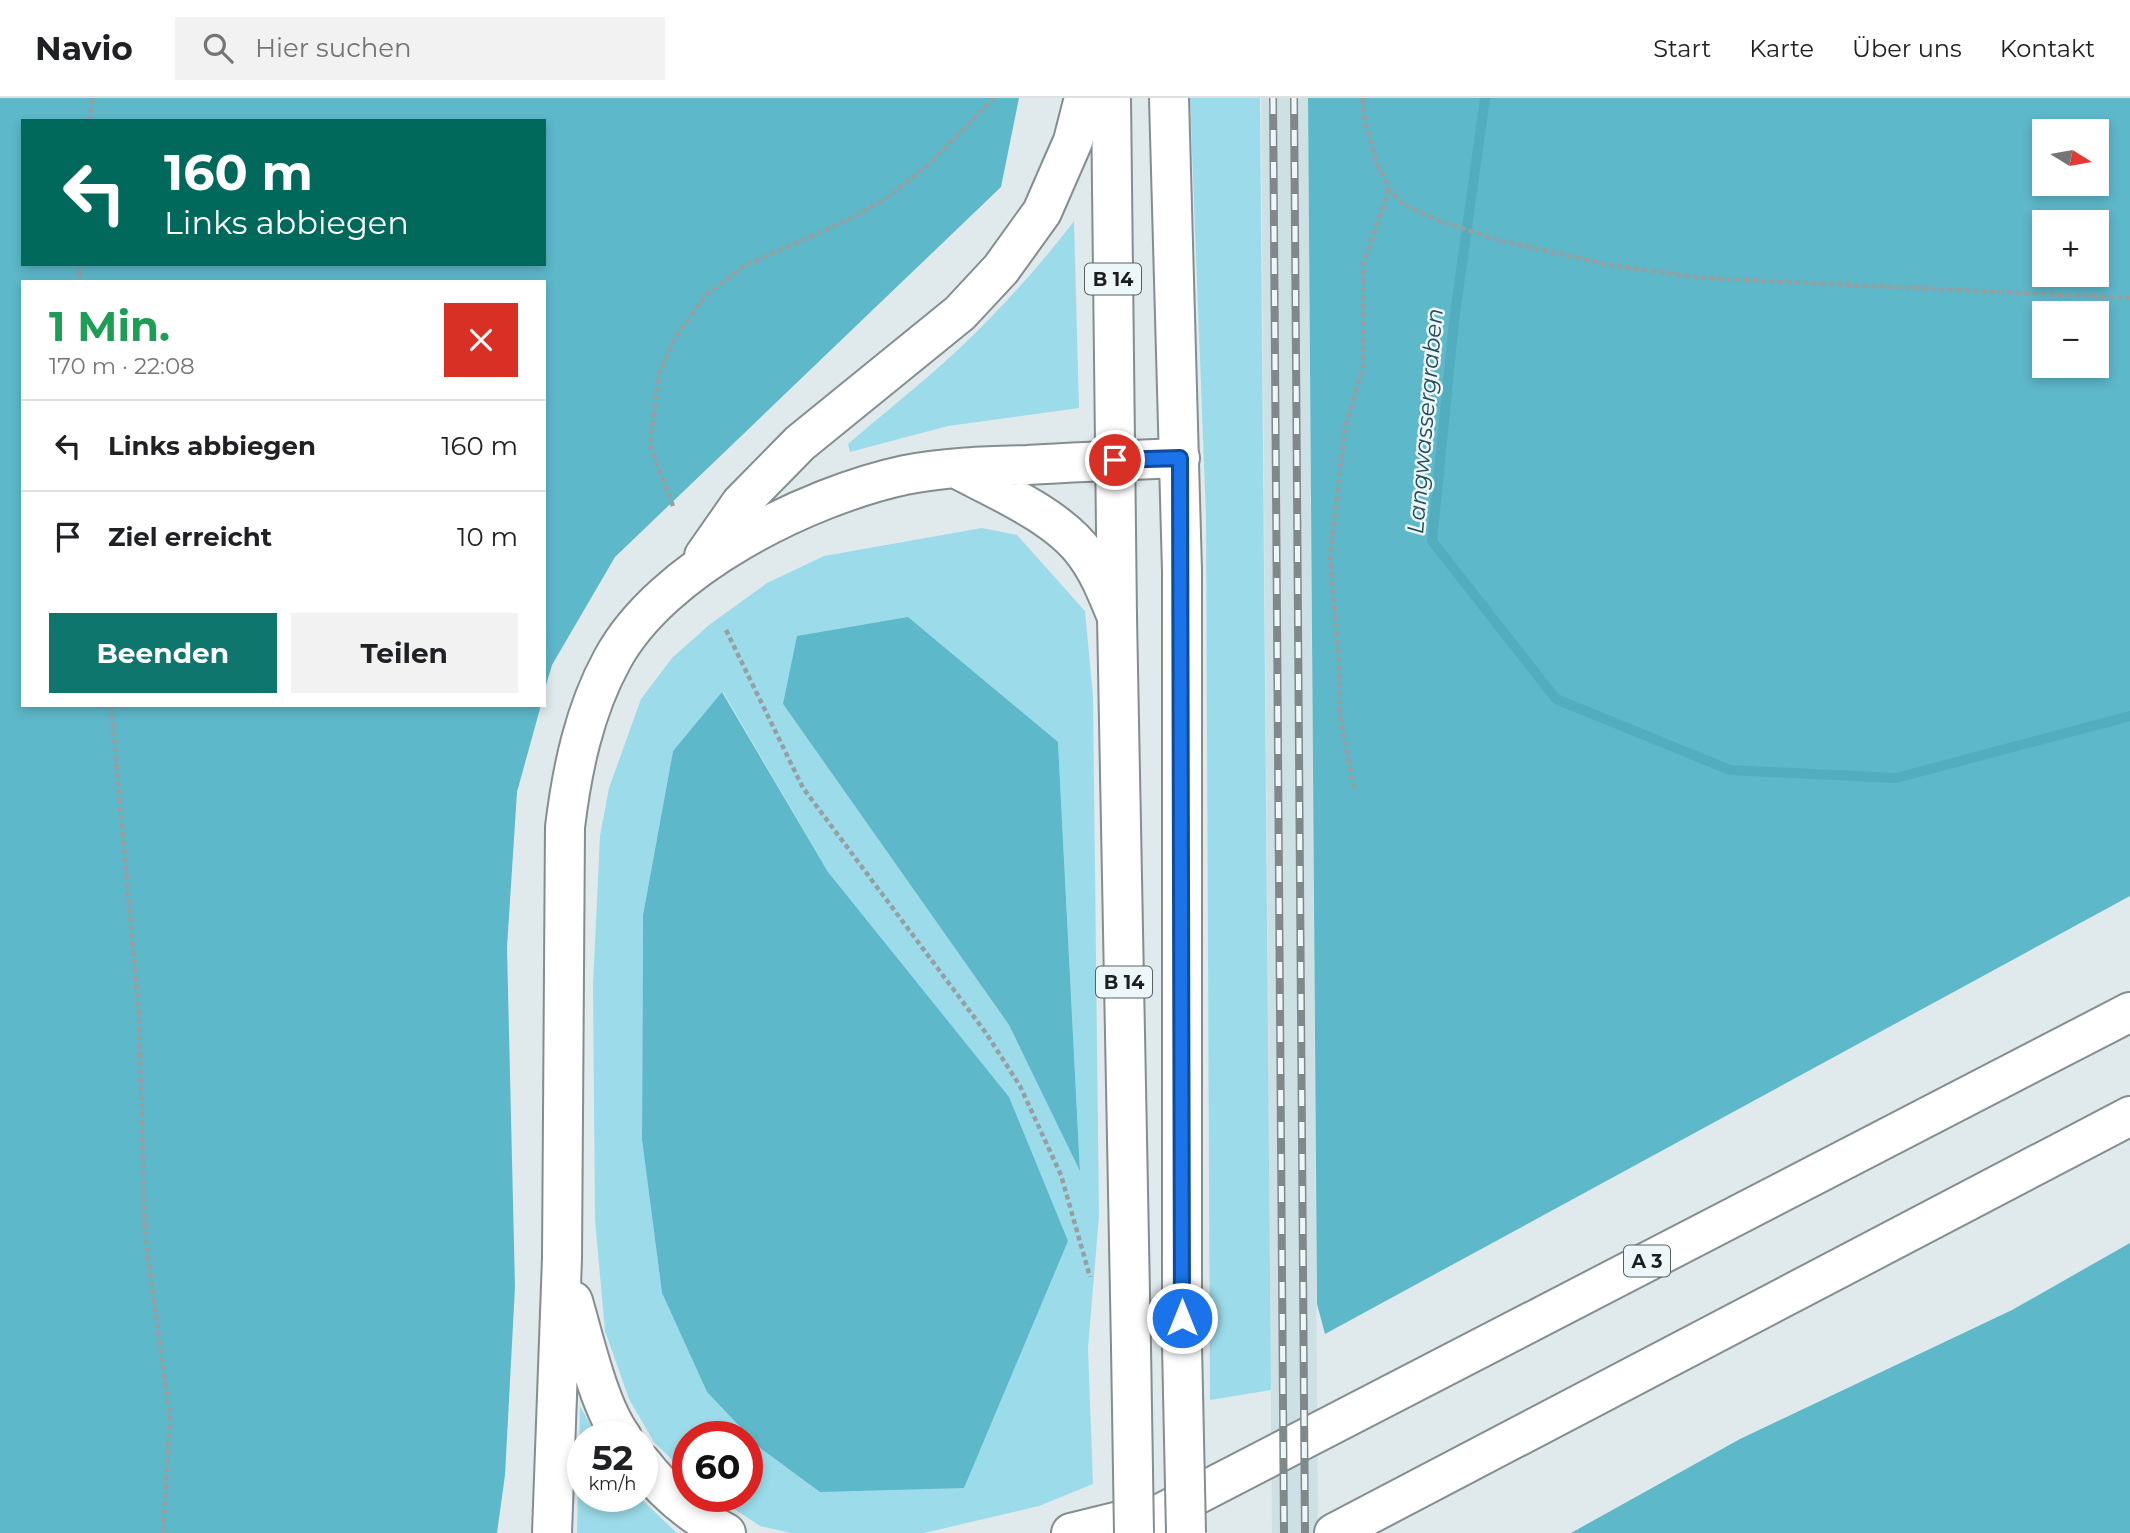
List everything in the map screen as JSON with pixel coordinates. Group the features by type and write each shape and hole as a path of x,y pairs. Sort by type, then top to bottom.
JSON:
{"main road":[{"path":"691,574 741,503 800,443 960,313 1002,269 1042,212 1073,141 1084,98"},
{"name":"B 14","path":"1111,98 1117,617 1134,1533"},
{"name":"B 14","path":"1169,98 1180,458 1182,1345 1175,1522"},
{"path":"552,1533 562,1258 565,827 570,781 592,704 612,658 642,617 666,593 691,574 748,537 795,512 848,492 905,475 955,468 1180,458"},
{"path":"955,468 1016,499 1063,531 1085,553 1099,575 1117,617"},
{"name":"A 3","path":"1122,1533 1175,1522 2130,1012"},
{"path":"1334,1533 2130,1116"},
{"path":"562,1258 587,1352 613,1421"},
{"path":"658,1483 699,1519 726,1533"},
{"path":"1071,1533 1175,1522"}],"path":[{"path":"89,119 93,98"},
{"path":"673,506 650,445 659,374 674,340 705,296 744,267 850,219 885,199 926,167 994,98"},
{"path":"1362,98 1365,121 1376,160 1390,189 1404,205 1440,221 1502,241 1636,269 1702,278 2130,298"},
{"path":"1354,788 1340,717 1339,661 1330,557 1345,428 1363,367 1363,265 1390,189"},
{"path":"726,630 803,788 986,1033 1020,1086 1060,1175 1093,1287"},
{"path":"111,707 139,1014 145,1235 170,1418 163,1533"}],"shaded area":[{"path":"0,98 1019,98 1001,187 615,557 552,665 546,685 546,280 21,280 21,707 540,707 517,792 507,947 515,1287 505,1475 497,1533 0,1533"},
{"path":"1190,98 1260,98 1271,1390 1210,1400 1206,517"},
{"path":"1261,98 1308,98 1318,1533 1272,1533"},
{"path":"1308,98 2130,98 2130,896 1325,1334 1317,1304"},
{"path":"1074,221 1079,408 948,426 850,452 848,444 941,365 993,315"},
{"path":"982,528 1017,535 1085,611 1093,696 1099,1216 1088,1348 1093,1484 1039,1506 924,1533 791,1533 760,1526 739,1512 763,1512 762,1421 828,872 723,692 673,751 643,915 642,1140 662,1293 707,1392 734,1421 672,1421 672,1459 658,1446 658,1421 642,1421 629,1399 605,1331 595,1220 593,985 600,836 609,788 641,699 672,658 709,625 767,583 824,556","holes":["783,704 1058,742 1080,1169 1009,1025"]},
{"path":"908,617 1058,742 1080,1171 1009,1025 783,704 797,636"},
{"path":"722,692 828,872 1009,1097 1068,1241 964,1488 820,1492 763,1450 763,1421 734,1421 707,1392 662,1293 642,1140 643,915 673,751"},
{"path":"2130,1243 2130,1533 1571,1533 1740,1439 2012,1310"},
{"path":"580,1406 588,1421 580,1421"},
{"path":"577,1512 655,1512 677,1533 577,1533"}],"waterway":[{"name":"Langwassergraben","path":"1485,98 1454,321 1432,541 1556,699 1730,770 1896,778 2130,716"}],"railway":[{"path":"1273,98 1284,1533"},
{"path":"1294,98 1305,1533"}],"route":[{"path":"1115,460 1180,458 1182,1318"}]}
